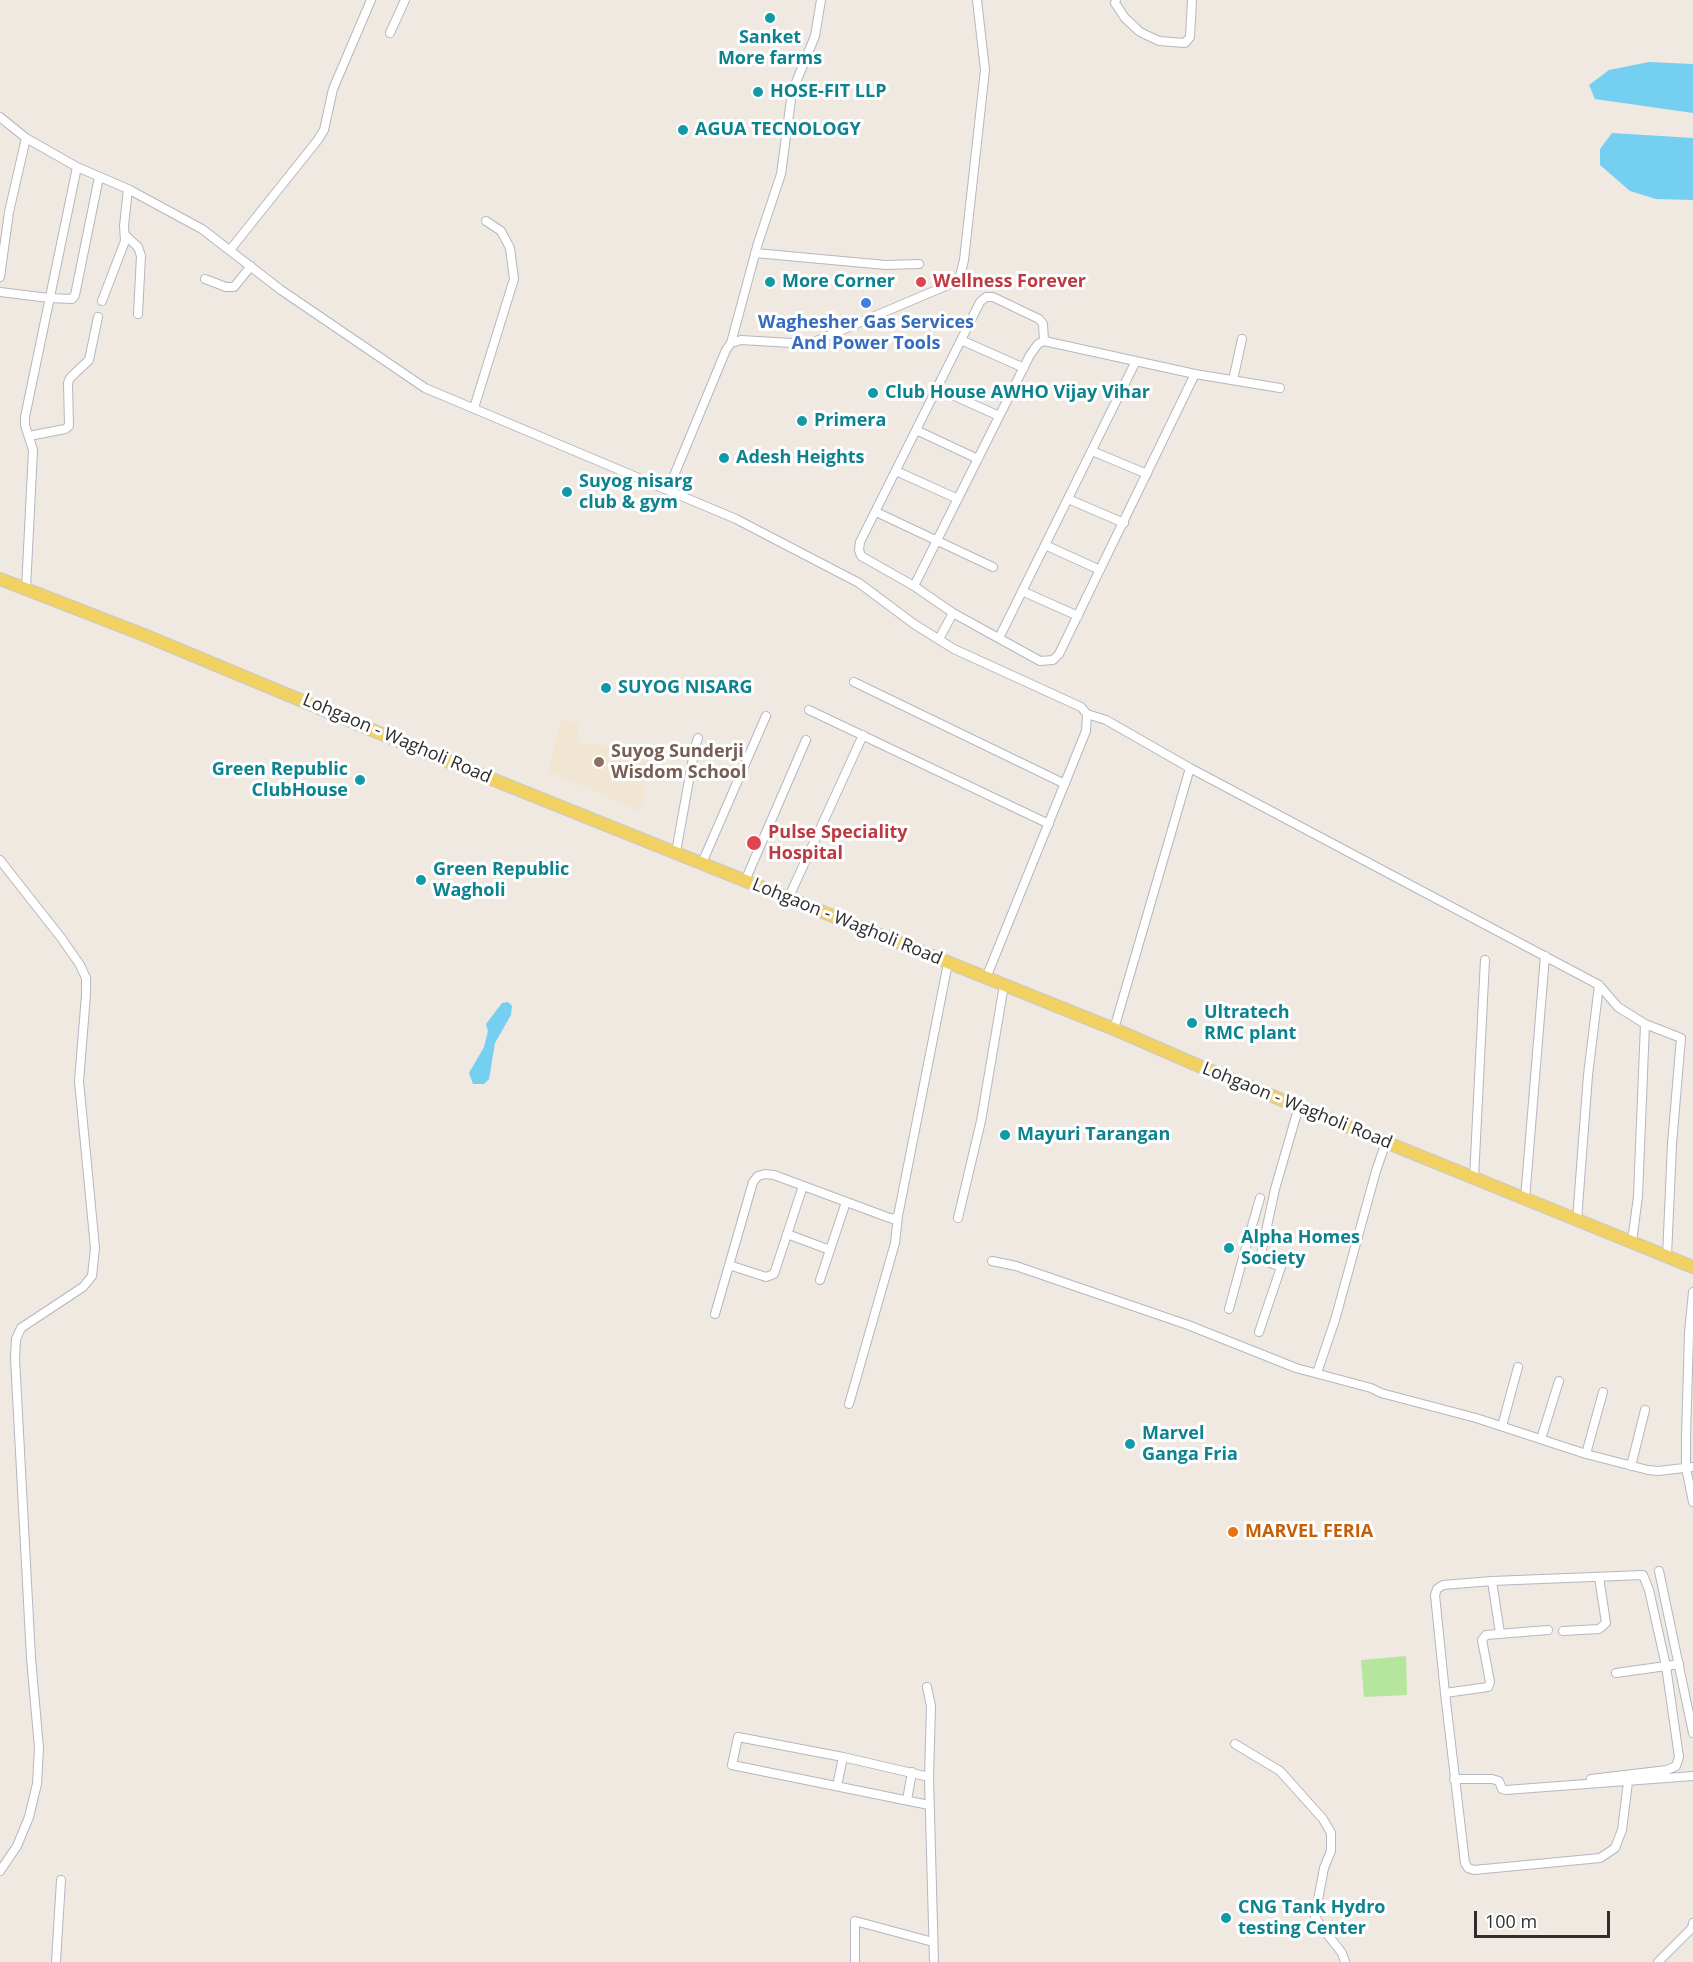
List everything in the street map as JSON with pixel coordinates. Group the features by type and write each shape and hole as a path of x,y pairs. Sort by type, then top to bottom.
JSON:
{"main road":[{"name":"Lohgaon - Wagholi Road","path":"0,579 144,635 437,757 1114,1029 1299,1107 1693,1267"}],"street":[{"path":"230,250 324,130 333,89 371,0"},
{"path":"390,33 405,0"},
{"path":"668,490 726,350 731,343 755,253 781,174 792,92 815,36 821,0"},
{"path":"731,343 741,340 809,344 948,285 960,276 964,260 985,70 978,0"},
{"path":"1116,0 1115,3 1125,18 1140,32 1159,41 1185,43 1190,37 1192,0"},
{"path":"0,117 26,138 77,167 128,189 202,229 281,291 425,388 736,519 817,560 858,584 939,639 983,663 1081,707 1087,714 1106,720 1190,768 1599,985 1618,1007 1645,1024 1681,1038 1672,1144 1667,1256"},
{"path":"0,277 9,212 26,138"},
{"path":"26,589 33,450 25,425 25,417 77,167"},
{"path":"0,292 72,299 75,295 99,177"},
{"path":"102,300 123,249 128,189"},
{"path":"474,408 514,279 510,248 501,231 486,221"},
{"path":"125,235 138,247 141,256 138,314"},
{"path":"755,253 886,265 919,264"},
{"path":"205,279 226,287 234,287 251,266"},
{"path":"1044,341 1043,324 1039,319 993,297 986,297 980,302 860,542 859,550 861,556 914,586 953,614 1040,661 1053,660 1059,654 1195,374"},
{"path":"29,436 65,429 69,426 68,383 70,378 89,360 98,317"},
{"path":"1233,380 1242,339"},
{"path":"961,340 1024,368"},
{"path":"914,586 999,416 1038,344 1044,341 1195,374 1280,388"},
{"path":"999,638 1136,361"},
{"path":"937,388 999,416"},
{"path":"916,430 978,459"},
{"path":"1092,451 1147,474"},
{"path":"896,471 958,499"},
{"path":"1068,499 1124,523"},
{"path":"876,512 993,567"},
{"path":"1045,545 1101,570"},
{"path":"1022,591 1078,616"},
{"path":"939,639 953,614"},
{"path":"854,682 1065,784"},
{"path":"809,710 1048,824"},
{"path":"986,978 1086,730 1087,714"},
{"path":"702,863 766,716"},
{"path":"788,899 863,735"},
{"path":"676,852 698,738"},
{"path":"745,881 806,740"},
{"path":"1114,1029 1190,768"},
{"path":"0,860 62,939 80,964 86,978 87,995 79,1081 95,1248 92,1276 83,1287 21,1328 16,1339 15,1358 30,1646 39,1748 37,1784 29,1817 17,1846 0,1871"},
{"path":"1525,1199 1545,956"},
{"path":"1474,1178 1485,960"},
{"path":"849,1404 895,1243 898,1216 948,963"},
{"path":"958,1218 981,1121 1004,985"},
{"path":"1578,1220 1588,1075 1599,985"},
{"path":"1632,1242 1638,1196 1645,1024"},
{"path":"1260,1258 1275,1190 1299,1107"},
{"path":"1317,1373 1335,1320 1386,1142"},
{"path":"715,1314 753,1182 758,1176 774,1175 893,1219 898,1216"},
{"path":"729,1265 771,1277 776,1270 803,1186"},
{"path":"1229,1309 1260,1198"},
{"path":"820,1280 846,1202"},
{"path":"787,1234 830,1250"},
{"path":"1244,1254 1281,1267 1259,1332"},
{"path":"992,1260 1016,1266 1188,1325 1242,1348 1381,1393 1502,1426 1631,1466 1658,1471 1690,1468"},
{"path":"1693,1292 1687,1368 1693,1502"},
{"path":"1502,1426 1518,1367"},
{"path":"1541,1439 1559,1381"},
{"path":"1587,1454 1603,1392"},
{"path":"1631,1466 1645,1410"},
{"path":"1659,1571 1693,1733"},
{"path":"1586,1779 1666,1770 1676,1766 1679,1757 1666,1666 1649,1590 1643,1575 1492,1581 1443,1585 1437,1589 1435,1595 1454,1779 1465,1863 1468,1868 1600,1858 1615,1848 1622,1830 1628,1782"},
{"path":"1563,1631 1599,1629 1606,1623 1599,1577"},
{"path":"1492,1581 1500,1633"},
{"path":"1445,1694 1488,1687 1490,1682 1483,1637 1486,1635 1548,1630"},
{"path":"1616,1673 1679,1664"},
{"path":"927,1687 931,1706 929,1805 934,1962"},
{"path":"929,1777 843,1757 738,1737 732,1765 929,1805"},
{"path":"1235,1744 1280,1772 1323,1819 1331,1833 1331,1851 1324,1868 1315,1916 1342,1953 1345,1962"},
{"path":"837,1786 843,1757"},
{"path":"907,1800 912,1772"},
{"path":"1454,1779 1492,1779 1499,1781 1502,1789 1506,1790 1693,1776"},
{"path":"57,1962 61,1880"},
{"path":"855,1962 855,1921 933,1942"},
{"path":"1658,1962 1692,1928 1693,1923"}],"shaded area":[{"name":"Suyog Sunderji Wisdom School","path":"561,720 579,723 577,742 650,754 640,811 548,771"}],"green space":[{"path":"1406,1656 1407,1695 1364,1697 1361,1660"}],"water":[{"path":"1649,62 1693,64 1693,113 1595,99 1589,85 1609,70"},
{"path":"1612,133 1693,138 1693,200 1656,199 1630,191 1600,165 1600,149"},
{"path":"508,1002 512,1006 511,1015 495,1043 489,1079 484,1084 473,1084 469,1073 484,1047 488,1031 486,1024 502,1003"}],"place":[{"name":"Sanket More farms","path":"770,18"},
{"name":"HOSE-FIT LLP","path":"758,92"},
{"name":"AGUA TECNOLOGY","path":"683,130"},
{"name":"More Corner","path":"770,282"},
{"name":"Wellness Forever","path":"921,282"},
{"name":"Waghesher Gas Services And Power Tools","path":"866,303"},
{"name":"Club House AWHO Vijay Vihar","path":"873,393"},
{"name":"Primera","path":"802,421"},
{"name":"Adesh Heights","path":"724,458"},
{"name":"Suyog nisarg club & gym","path":"567,492"},
{"name":"SUYOG NISARG","path":"606,688"},
{"name":"Suyog Sunderji Wisdom School","path":"599,762"},
{"name":"Green Republic ClubHouse","path":"360,780"},
{"name":"Pulse Speciality Hospital","path":"754,843"},
{"name":"Green Republic Wagholi","path":"421,880"},
{"name":"Ultratech RMC plant","path":"1192,1023"},
{"name":"Mayuri Tarangan","path":"1005,1135"},
{"name":"Alpha Homes Society","path":"1229,1248"},
{"name":"Marvel Ganga Fria","path":"1130,1444"},
{"name":"MARVEL FERIA","path":"1233,1532"},
{"name":"CNG Tank Hydro testing Center","path":"1226,1918"}]}
